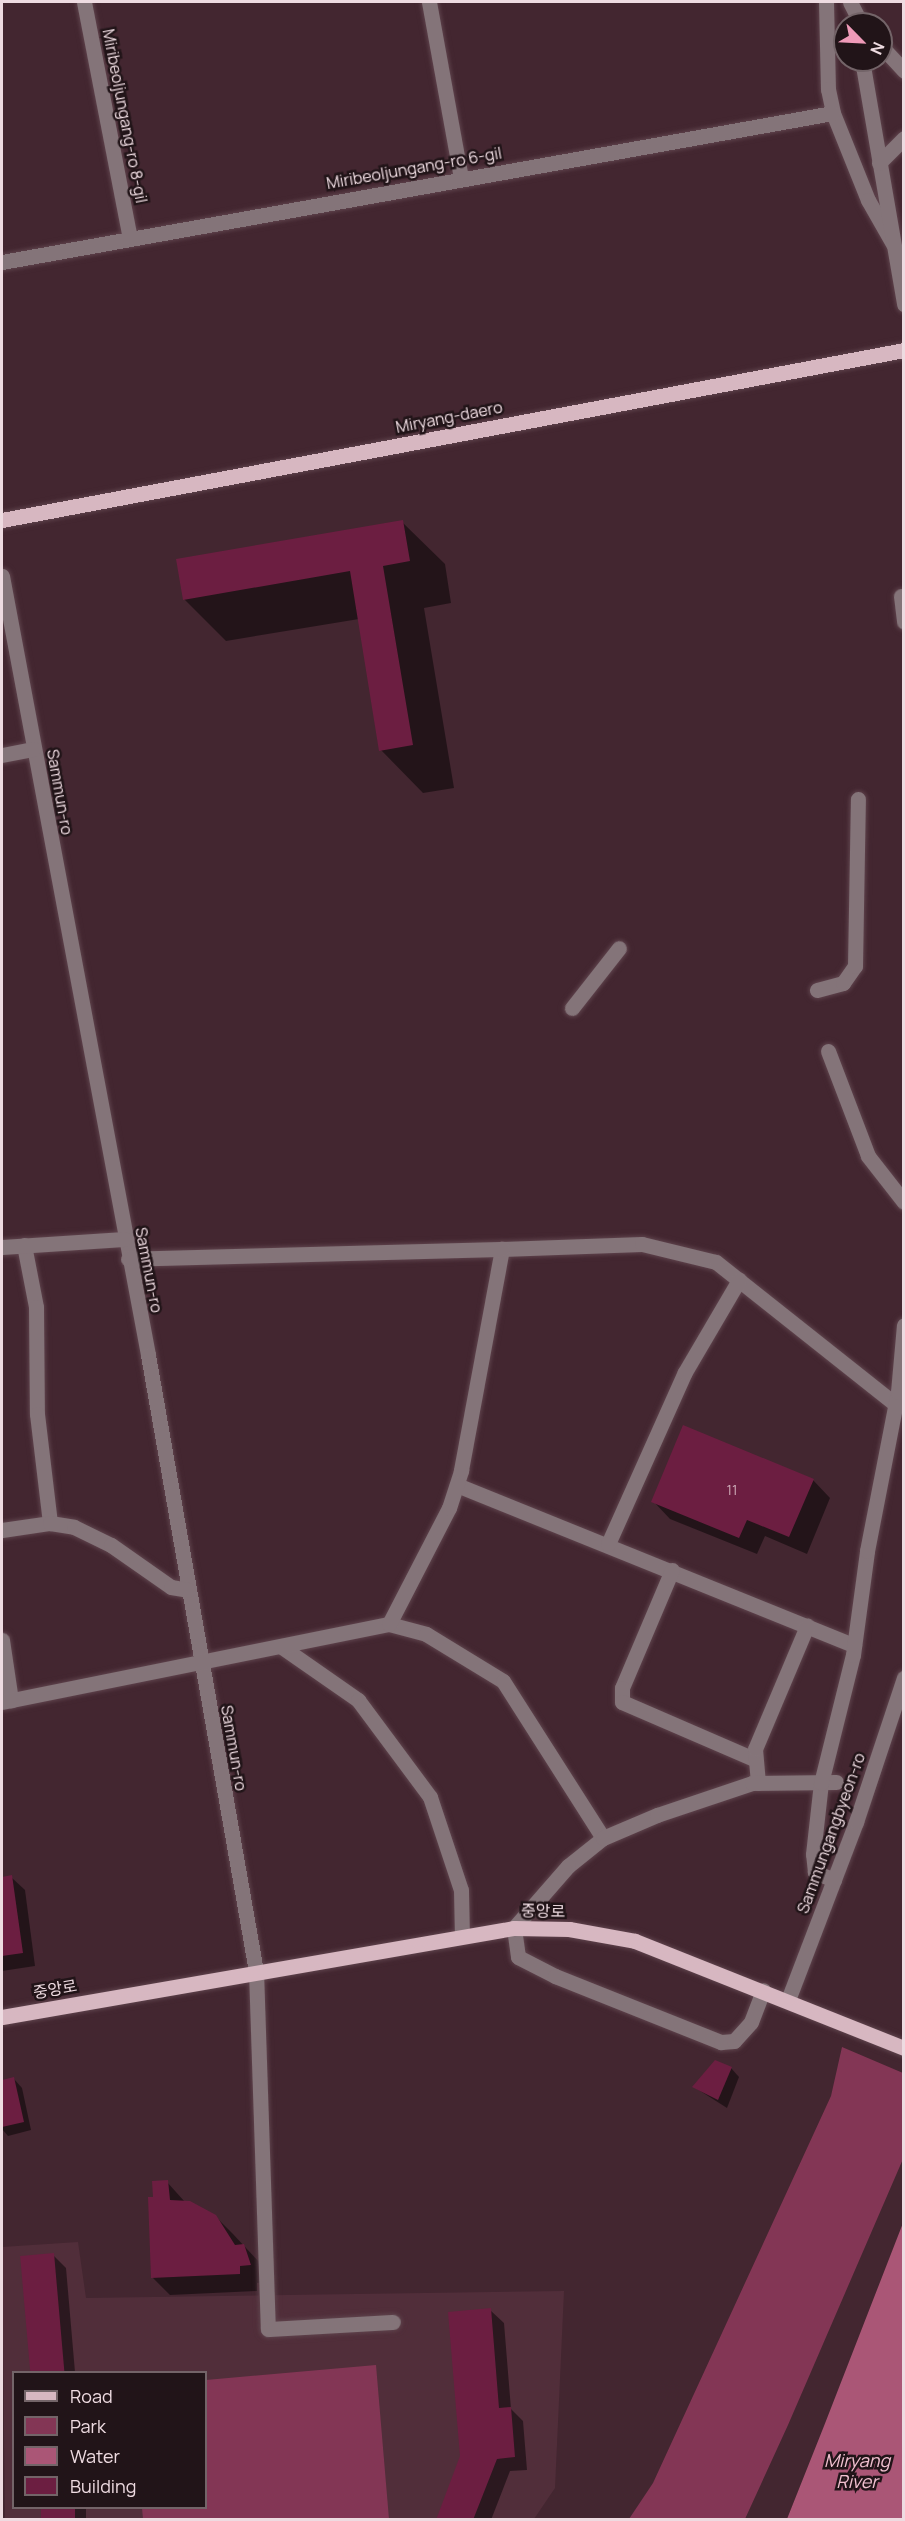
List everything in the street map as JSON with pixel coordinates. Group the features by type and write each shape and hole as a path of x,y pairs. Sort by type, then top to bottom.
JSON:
{"main road":[{"name":"Miryang-daero","path":"2,520 903,350"},
{"name":"중앙로","path":"2,2017 462,1936 514,1928 569,1929 635,1941 763,1990 903,2048"}],"street":[{"name":"Miribeoljungang-ro 8-gil","path":"84,2 130,238"},
{"path":"429,2 461,178"},
{"path":"826,2 828,89 833,113 868,200 893,244"},
{"path":"893,60 903,71"},
{"path":"864,72 903,304"},
{"name":"Miribeoljungang-ro 6-gil","path":"2,262 833,113"},
{"path":"879,163 903,138"},
{"name":"Sammun-ro","path":"2,576 256,1971"},
{"path":"901,596 903,622"},
{"path":"2,755 33,749"},
{"path":"817,990 843,983 855,966 858,799"},
{"path":"572,1008 620,948"},
{"path":"828,1051 868,1156 903,1202"},
{"path":"2,1247 124,1239"},
{"path":"128,1259 642,1244 716,1262 895,1404"},
{"path":"24,1245 36,1307 37,1414 50,1523"},
{"path":"389,1624 449,1508 457,1485 502,1249"},
{"path":"608,1544 685,1372 739,1280"},
{"path":"834,1880 815,1872 813,1854 854,1645 895,1404 903,1325"},
{"path":"457,1485 854,1645"},
{"path":"2,1530 50,1523 74,1527 111,1545 171,1587 188,1590"},
{"path":"672,1570 622,1688 622,1702 754,1759"},
{"path":"2,1640 6,1701 201,1665 389,1624 426,1634 503,1681 603,1838"},
{"path":"758,1783 754,1759 774,1698 807,1626"},
{"path":"282,1647 358,1700 430,1797 461,1890 462,1936"},
{"name":"Sammungangbyeon-ro","path":"788,2000 834,1880 903,1678"},
{"path":"763,1990 751,2022 734,2041 721,2042 555,1976 518,1957 514,1928 568,1866 603,1838 657,1815 758,1783 828,1783"},
{"path":"256,1971 268,2329 393,2322"}],"shaded area":[{"path":"78,2242 86,2298 564,2291 555,2488 534,2519 5,2519 2,2247"}],"green space":[{"path":"842,2047 903,2073 903,2159 788,2425 745,2519 629,2519 653,2483 831,2096"},
{"path":"376,2365 389,2519 143,2519 142,2509 207,2509 207,2380"}],"water":[{"name":"Miryang River","path":"903,2223 903,2519 787,2519 824,2426"}],"building":[{"path":"403,520 410,561 383,566 413,745 379,751 350,571 183,600 176,559"},
{"path":"683,1425 814,1479 789,1537 747,1520 739,1538 651,1502"},
{"path":"12,1875 23,1953 2,1956 2,1877"},
{"path":"715,2060 732,2067 718,2100 692,2087"},
{"path":"14,2077 24,2122 2,2127 2,2080"},
{"path":"168,2180 170,2200 190,2201 216,2215 235,2245 244,2244 251,2265 240,2266 240,2274 151,2278 148,2197 153,2197 152,2181"},
{"path":"54,2253 64,2371 30,2371 20,2256"},
{"path":"491,2308 499,2408 511,2407 515,2457 497,2459 473,2520 436,2520 460,2456 448,2312"},
{"path":"41,2509 75,2509 75,2520 41,2520"}]}
